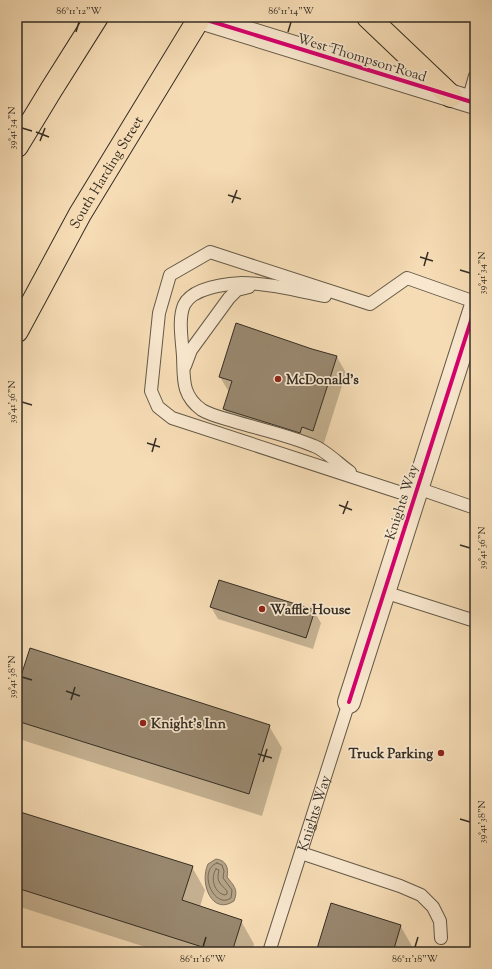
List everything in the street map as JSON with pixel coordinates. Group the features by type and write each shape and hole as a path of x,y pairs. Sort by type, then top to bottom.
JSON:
{"main road":[{"path":"17,146 97,17"},
{"name":"South Harding Street","path":"17,331 80,214 199,17"},
{"path":"368,17 465,100"}],"street":[{"name":"West Thompson Road","path":"199,17 465,100"},
{"name":"Knights Way","path":"349,702 475,308"}],"lane":[{"path":"465,100 475,76"},
{"path":"370,304 210,252 170,275 159,314 152,391 158,407 172,418 360,479 475,508"},
{"path":"360,479 315,446 202,410 190,398 185,390 181,322 182,312 187,300 200,291 242,283 271,286 370,304 407,278 475,302"},
{"path":"184,371 187,358 192,350 237,290 243,288 271,286"},
{"path":"384,592 475,621"},
{"name":"Knights Way","path":"269,952 349,702"},
{"path":"301,853 400,886 421,895 433,907 440,921 441,938"}],"water":[{"path":"216,859 222,861 226,865 228,871 227,877 236,890 234,901 226,904 219,904 214,901 206,888 205,880 208,864"}],"building":[{"name":"McDonald's","path":"236,323 337,356 313,431 302,427 300,433 223,409 232,381 219,377"},
{"name":"Waffle House","path":"219,580 315,610 306,638 210,607"},
{"name":"Knight's Inn","path":"30,648 270,725 249,794 17,721 17,688"},
{"path":"17,811 193,866 182,900 242,920 232,952 218,952 17,888"},
{"path":"331,903 401,925 393,952 316,952"}],"cycle path":[{"path":"197,17 475,103"},
{"path":"349,702 475,308"}],"place":[{"name":"McDonald's","path":"278,379"},
{"name":"Waffle House","path":"262,609"},
{"name":"Knight's Inn","path":"143,723"},
{"name":"Truck Parking","path":"441,753"}]}
